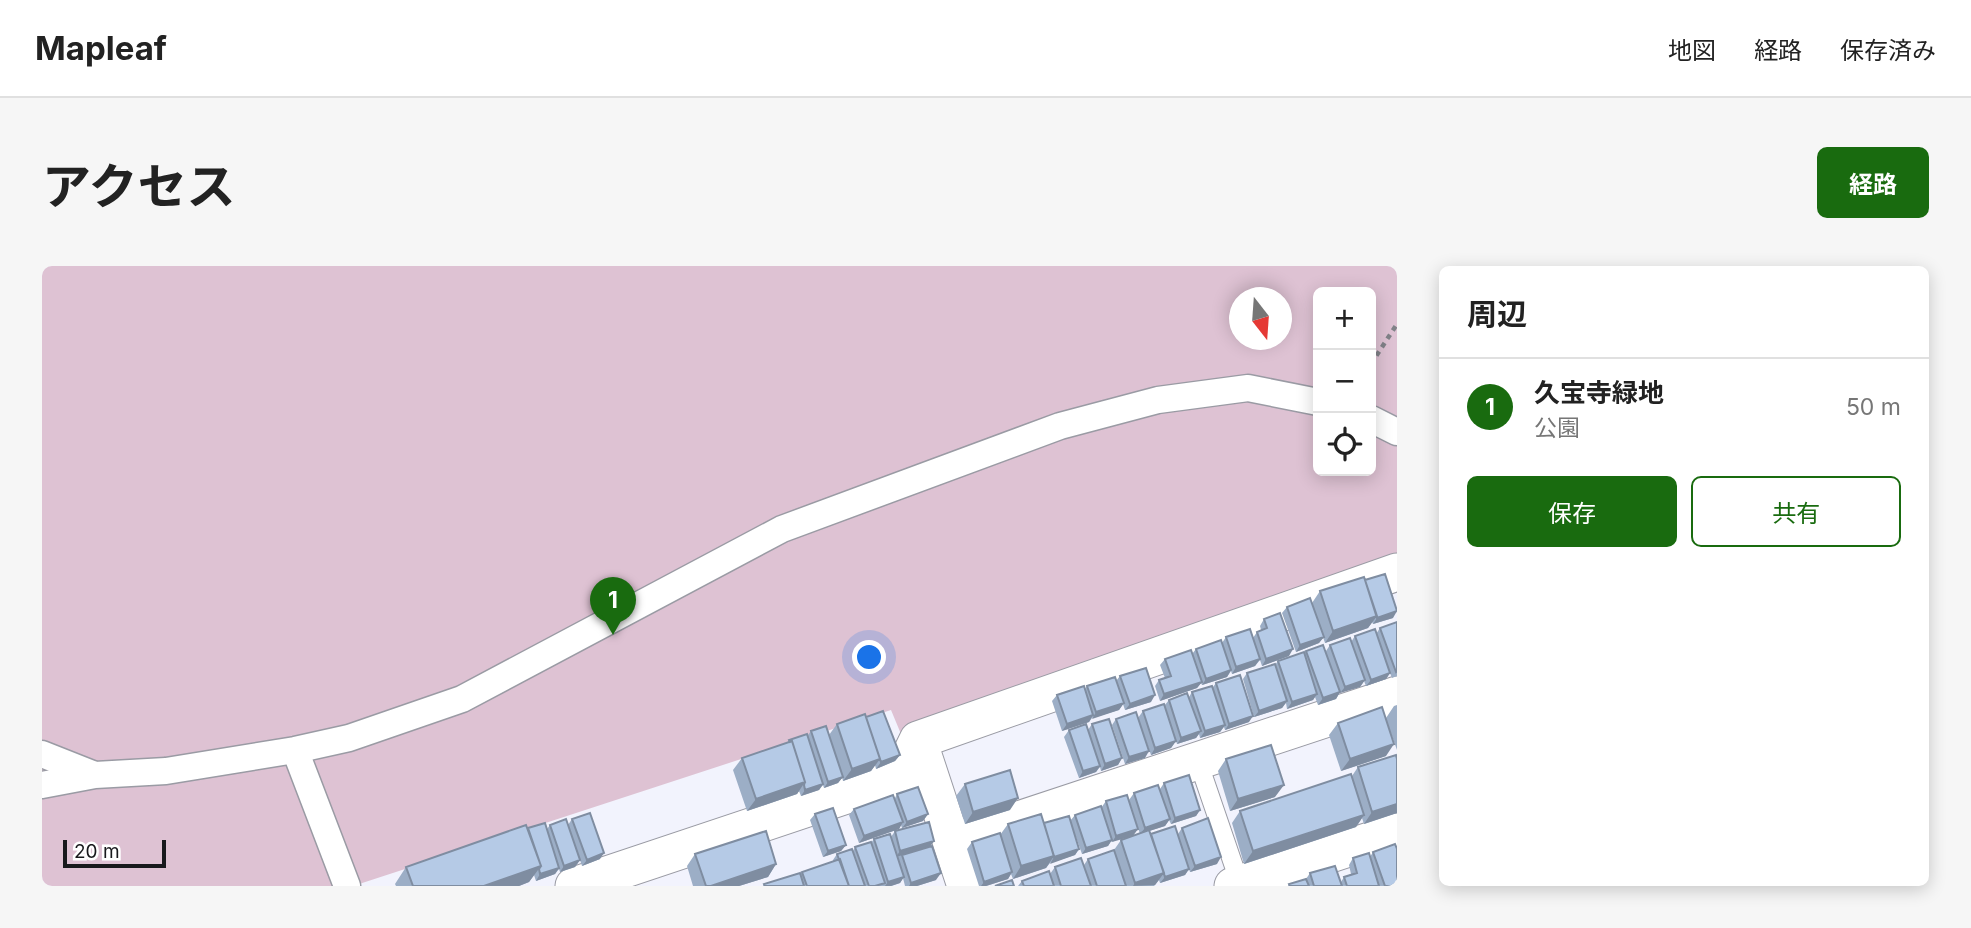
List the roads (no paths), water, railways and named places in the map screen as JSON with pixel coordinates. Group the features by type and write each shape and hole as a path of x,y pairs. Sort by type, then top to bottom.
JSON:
{"street":[{"path":"42,785 95,775 166,771 296,750 349,737 462,699 782,529 1059,426 1158,400 1248,388 1313,401"},
{"path":"1376,422 1397,432"},
{"path":"574,886 900,777 918,740 1397,572"},
{"path":"952,842 1397,695"},
{"path":"918,740 966,886"},
{"path":"296,750 346,886"},
{"path":"42,754 95,775"},
{"path":"1236,885 1397,832"}],"lane":[{"path":"1198,761 1236,885"}],"place":[{"name":"久宝寺緑地","path":"613,635"}]}
